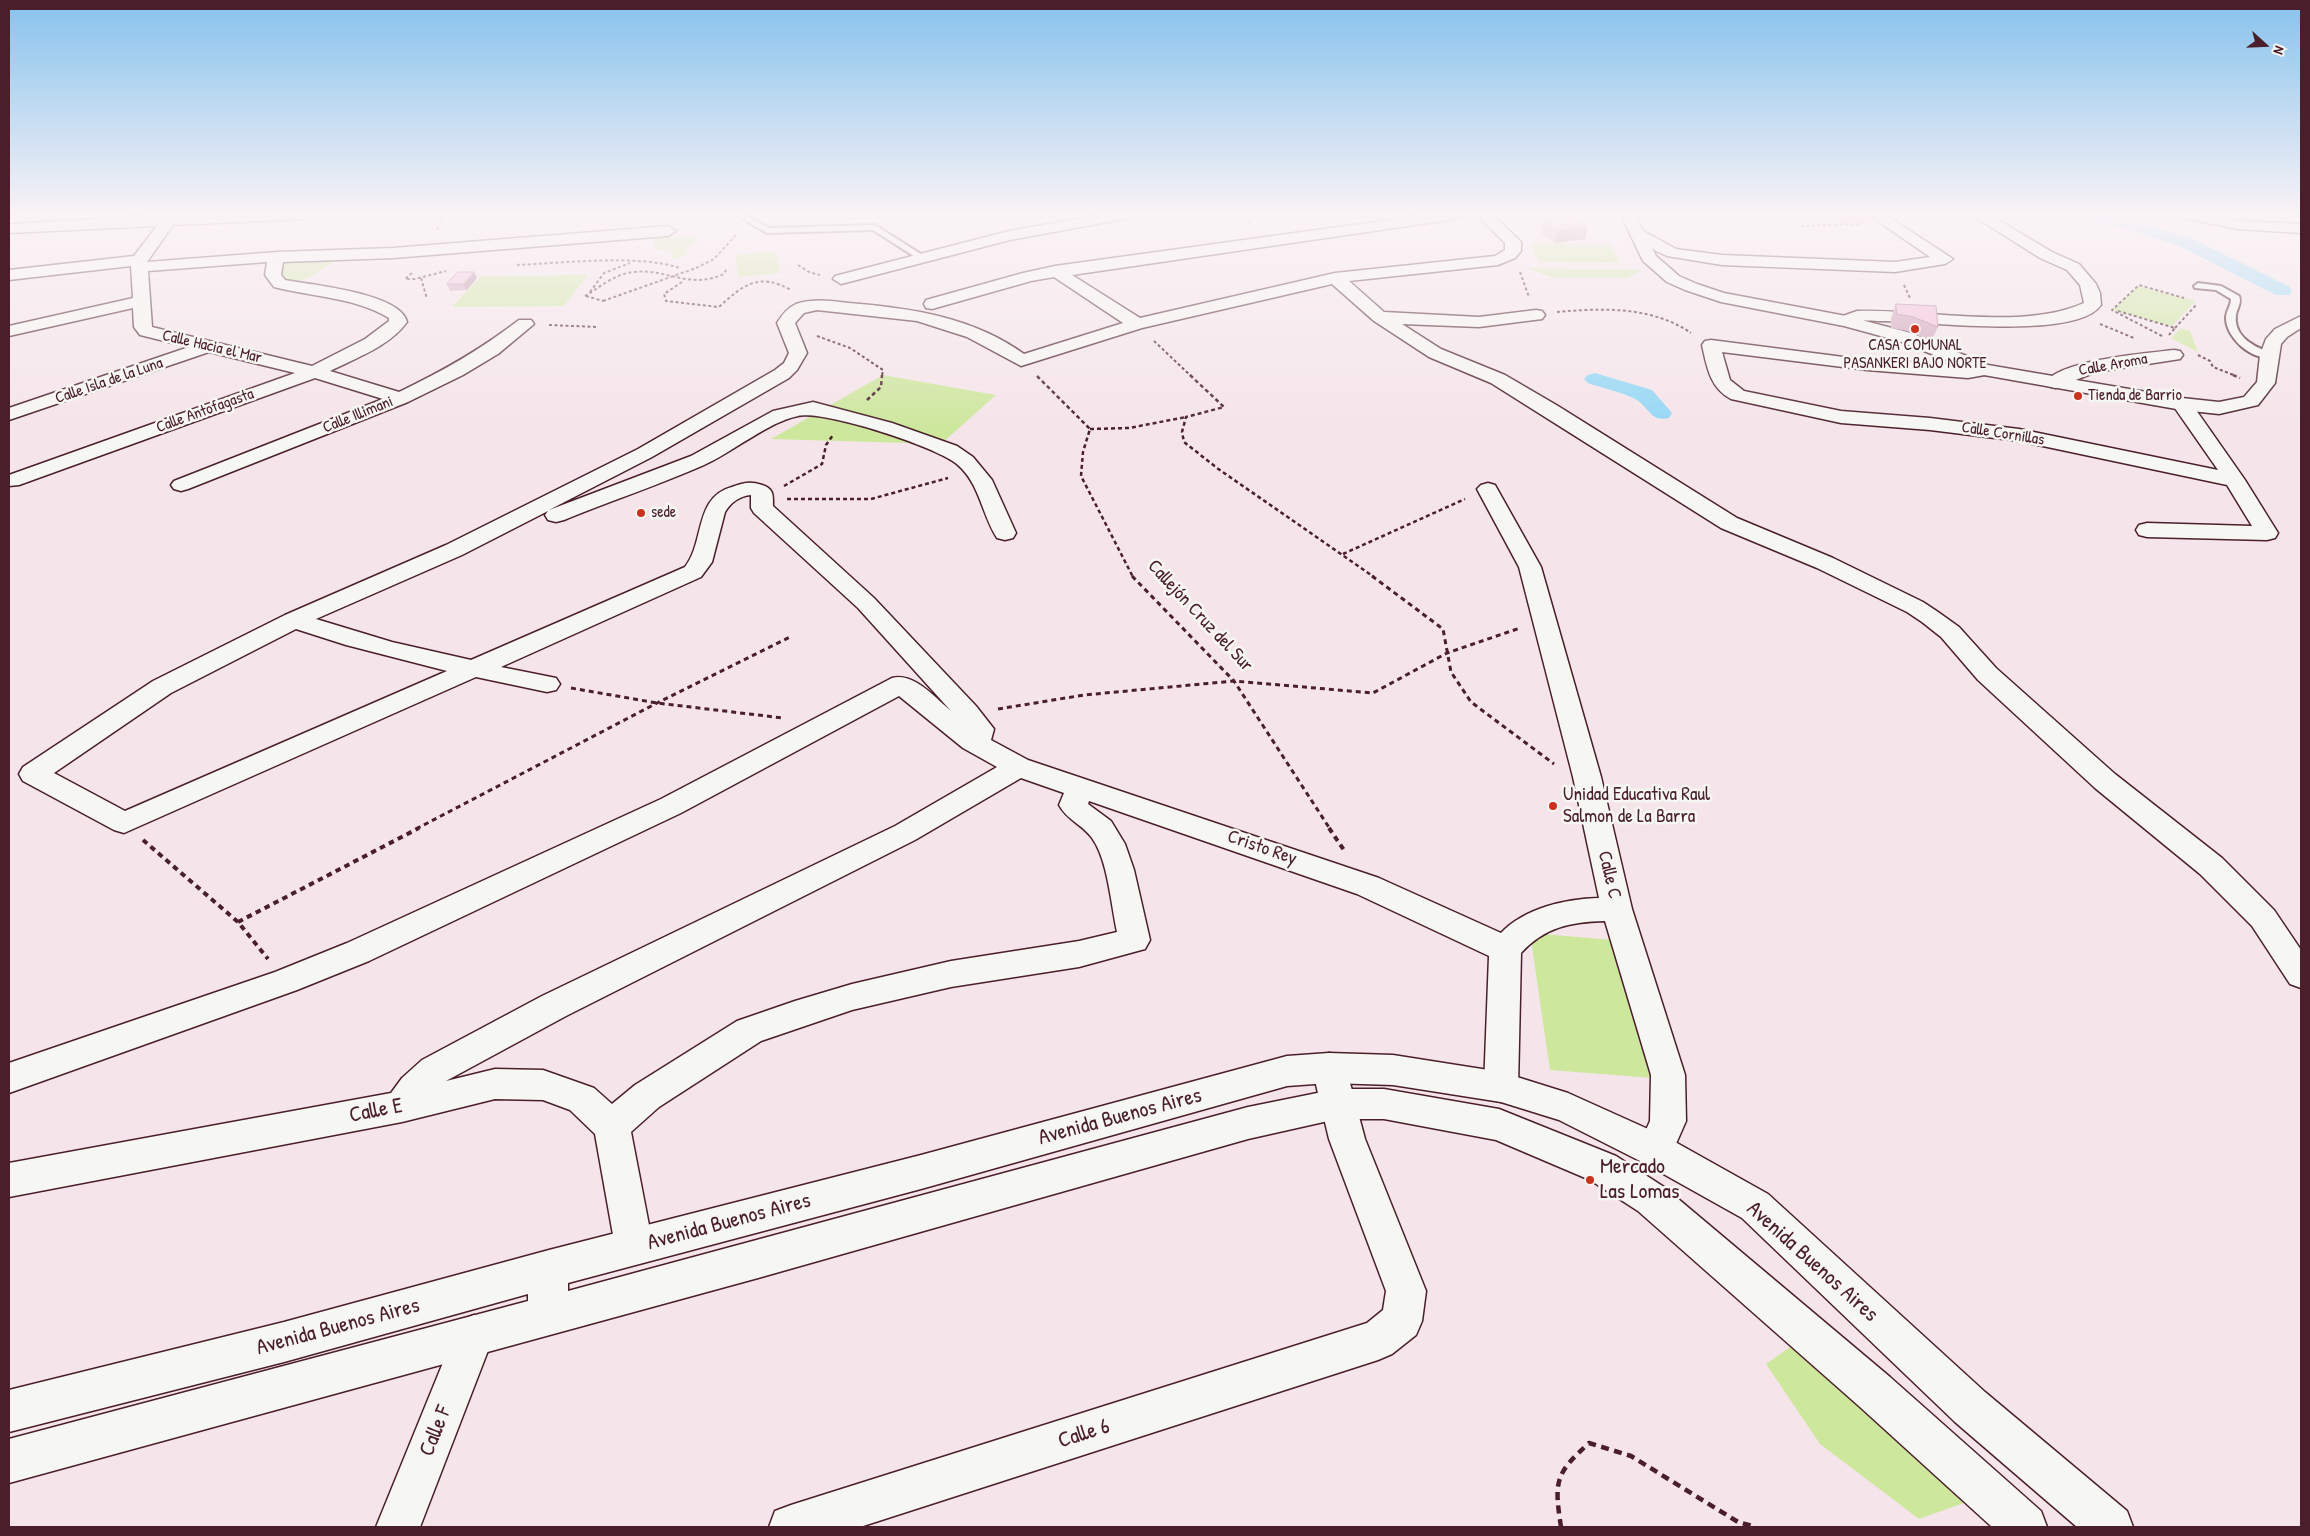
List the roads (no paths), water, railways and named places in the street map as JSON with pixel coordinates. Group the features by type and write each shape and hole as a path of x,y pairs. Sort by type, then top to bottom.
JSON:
{"street":[{"name":"Calle Hacia el Mar","path":"141,287 143,327 146,331 314,372 401,398"},
{"path":"293,287 301,289 304,287"},
{"path":"932,304 992,287"},
{"path":"1078,287 1137,324"},
{"path":"973,742 978,739 981,729 967,712 866,603 762,508 760,490 750,488 736,492 721,502 713,512 700,566 692,572 124,823 33,774 162,687 294,620 454,550 645,453 782,374 791,366 798,353 786,324 788,318 801,308 809,306 914,315 958,328 1016,357 1137,324 1298,287"},
{"path":"1345,287 1380,317 1435,353 1498,379 1551,410 1729,522 1824,563 1915,607 1930,617 1950,632 1987,674 2105,781 2211,866 2263,918 2301,975"},
{"path":"1690,287 1731,299 1846,321 1904,337 1984,370 2182,404 2219,408 2251,401 2266,383 2272,343 2281,333 2301,320"},
{"path":"1846,321 1850,317 1874,314 1977,322 2026,323 2053,320 2077,315 2093,305 2094,300 2089,287"},
{"name":"Calle Antofagasta","path":"12,481 314,372 393,328 398,322 397,316 389,310 366,301 301,289"},
{"path":"9,331 142,301"},
{"path":"1380,317 1427,321 1479,322 1536,315"},
{"name":"Calle Illimani","path":"181,485 401,398 457,371 492,350 525,324"},
{"name":"Calle Cornillas","path":"1984,370 1962,372 1867,365 1711,344 1716,369 1722,384 1730,392 1738,395 1841,417 1930,424 2019,435 2235,480"},
{"name":"Calle Isla de la Luna","path":"9,414 209,346"},
{"name":"Calle Aroma","path":"2055,382 2066,374 2074,372 2174,355"},
{"path":"2147,530 2266,533 2235,480 2182,404"},
{"path":"454,550 464,551 698,460 780,415 796,410 822,409 915,437 950,450 966,461 982,480 1005,533"},
{"name":"Calle C","path":"1488,489 1530,567 1546,620 1587,777 1617,909 1668,1075 1668,1121 1655,1150"},
{"path":"294,620 322,630 474,669 547,684"},
{"name":"Cristo Rey","path":"9,1078 286,981 358,952 671,806 831,724 901,684 973,742 1018,767 1368,886 1504,949"},
{"path":"402,1107 414,1089 434,1070 554,1006 905,833 1018,767"},
{"path":"634,1246 612,1126 647,1096 749,1031 852,997 951,974 1079,954 1134,940 1113,849 1103,831 1078,813 1073,805 1080,788"},
{"path":"1501,1087 1504,949 1527,928 1554,917 1617,909"},
{"name":"Avenida Buenos Aires","path":"9,1461 547,1316 1248,1123 1333,1086 1393,1070 1501,1087 1568,1108 1655,1150 1755,1206 1970,1407 2111,1527"},
{"name":"Avenida Buenos Aires","path":"9,1411 284,1342 634,1246 922,1172 1287,1071 1384,1104 1499,1125 1603,1168 1651,1199 1875,1392 2025,1527"},
{"name":"Calle E","path":"9,1180 402,1107 495,1084 543,1084 582,1099 612,1126"},
{"name":"Calle 6","path":"791,1527 1378,1340 1402,1321 1406,1291 1347,1139 1333,1086"},
{"path":"1552,1146 1568,1108"},
{"path":"547,1316 549,1269"},
{"name":"Calle F","path":"398,1527 474,1335"}],"lane":[{"path":"2202,287 2226,291 2236,298 2231,318 2242,344 2254,351 2269,355"}],"waterway":[{"path":"2274,287 2283,291"},
{"path":"1595,379 1644,395 1661,413"}],"place":[{"name":"CASA COMUNAL PASANKERI BAJO NORTE","path":"1915,329"},
{"name":"Tienda de Barrio","path":"2078,396"},
{"name":"sede","path":"641,513"},
{"name":"Unidad Educativa Raul Salmon de La Barra","path":"1553,806"},
{"name":"Mercado Las Lomas","path":"1590,1180"}]}
